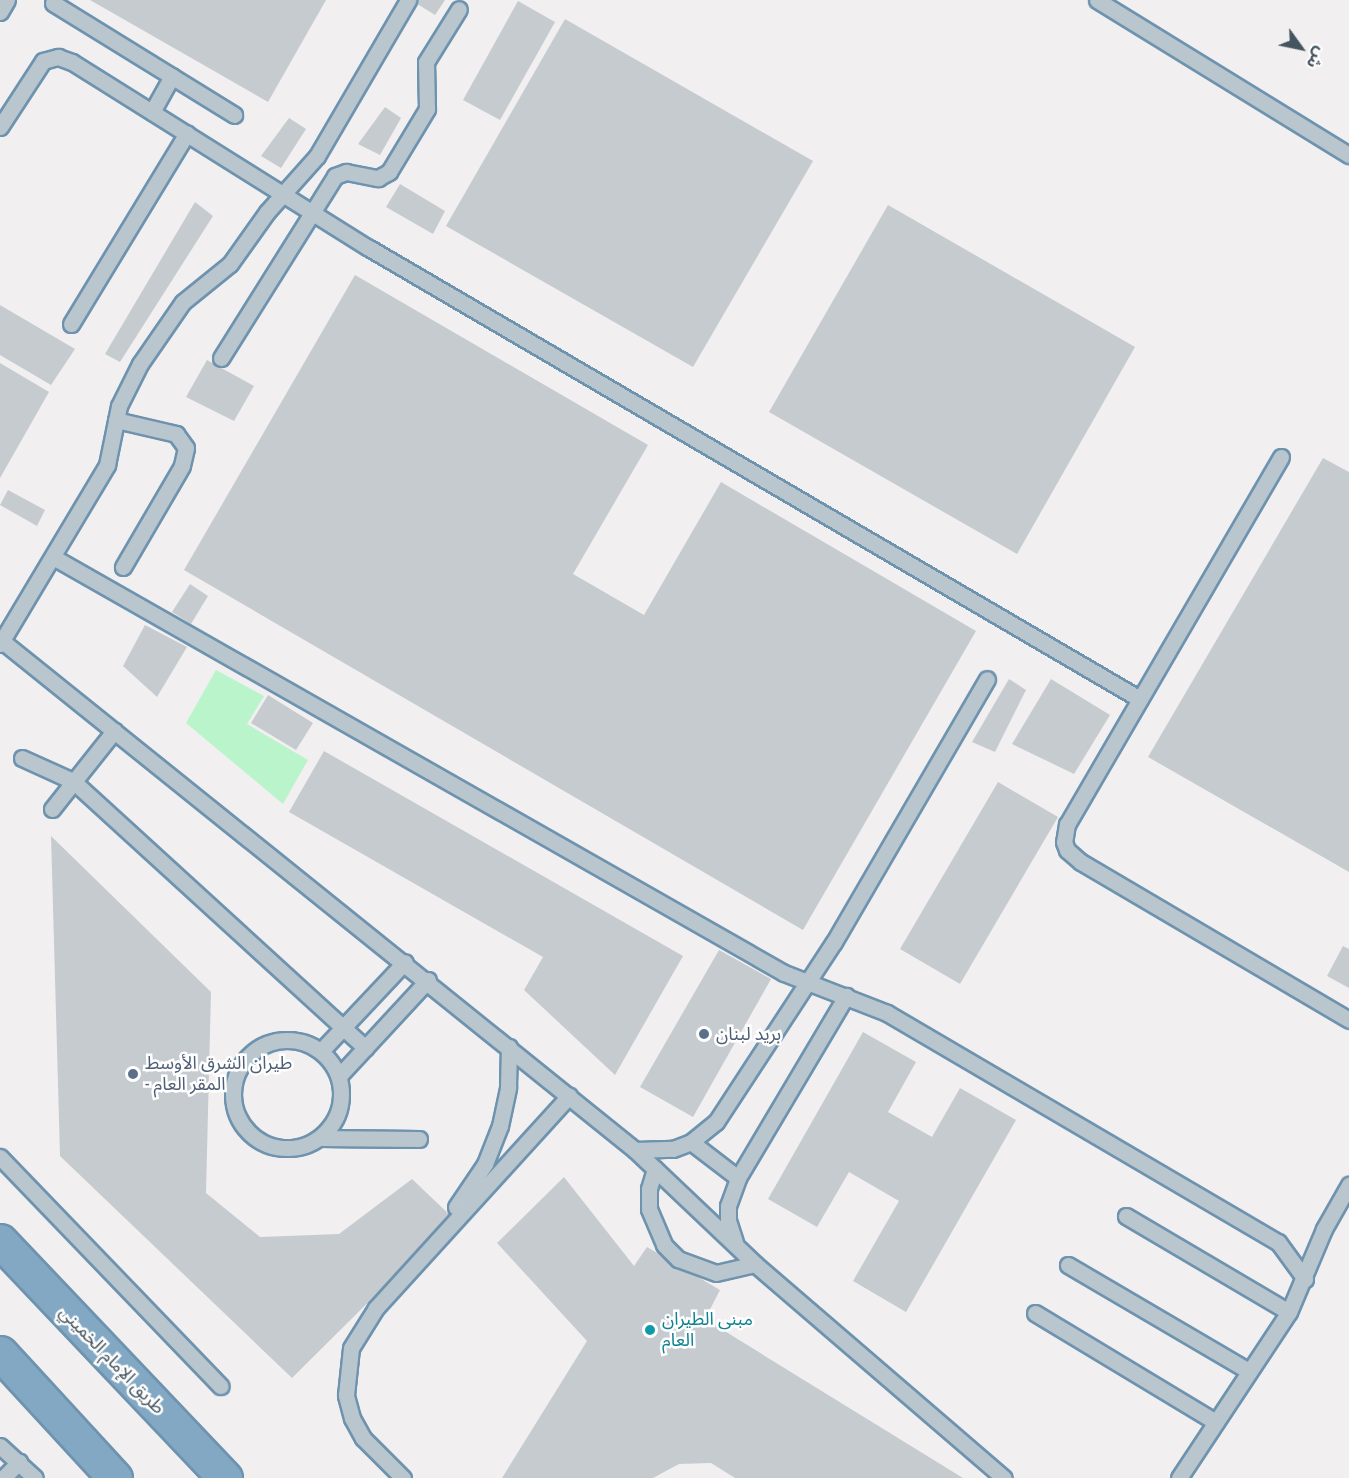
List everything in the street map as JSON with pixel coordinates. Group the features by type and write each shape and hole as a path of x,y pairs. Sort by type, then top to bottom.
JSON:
{"highway":[{"name":"طريق الإمام الخميني","path":"0,1241 225,1478"},
{"path":"0,1353 115,1478"}],"lane":[{"path":"0,12 8,0"},
{"path":"408,0 331,135 230,264 183,302 131,378 116,420 107,465 1,643 428,980 635,1150 755,1264 1004,1478"},
{"path":"1097,0 1349,155"},
{"path":"53,3 234,115"},
{"path":"221,358 331,181 340,173 373,178 389,172 427,109 426,62 459,9"},
{"path":"0,127 37,66 50,58 72,62 312,212 1140,699"},
{"path":"152,112 172,76"},
{"path":"71,324 187,134"},
{"path":"116,420 176,434 186,448 182,466 123,567"},
{"path":"1281,457 1067,824 1064,842 1067,850 1091,868 1349,1020"},
{"path":"53,557 806,982 888,1013 1278,1242 1305,1280"},
{"path":"635,1150 673,1149 691,1142 716,1122 839,935 987,680"},
{"path":"52,808 114,731"},
{"path":"22,758 73,781 365,1048"},
{"path":"321,1051 405,962"},
{"path":"339,1077 428,980"},
{"path":"738,1248 728,1221 728,1206 738,1179 846,996"},
{"path":"286,1040 321,1051 339,1077 339,1111 320,1138 303,1147 267,1145 250,1135 239,1120 233,1094 240,1067 252,1053 268,1043 286,1040"},
{"path":"403,1478 363,1438 351,1418 346,1395 351,1348 376,1308 420,1247 464,1198 485,1164 502,1117 509,1047"},
{"path":"376,1308 569,1096"},
{"path":"320,1138 420,1138"},
{"path":"691,1142 738,1179"},
{"path":"0,1157 220,1386"},
{"path":"655,1169 649,1209 653,1228 671,1252 696,1268 716,1273 755,1264"},
{"path":"1179,1478 1289,1312 1305,1280 1324,1229 1349,1185"},
{"path":"1126,1215 1289,1312"},
{"path":"1068,1265 1249,1371"},
{"path":"1035,1313 1216,1422"},
{"path":"0,1446 34,1478"},
{"path":"3,1478 19,1462"}],"green space":[{"path":"216,670 264,696 247,724 308,760 283,804 186,723"}],"building":[{"path":"90,0 326,0 268,102"},
{"path":"411,0 445,0 435,15"},
{"path":"518,1 555,22 500,120 463,100"},
{"path":"565,19 813,161 693,367 446,226"},
{"path":"385,107 401,118 380,155 358,144"},
{"path":"289,118 306,129 281,168 261,156"},
{"path":"400,184 445,211 433,234 386,207"},
{"path":"195,202 213,216 120,362 105,354"},
{"path":"888,205 1135,347 1017,554 769,412"},
{"path":"355,275 648,445 573,574 644,615 721,482 976,631 803,930 184,570"},
{"path":"0,305 75,349 51,385 0,355"},
{"path":"207,360 254,386 234,421 186,397"},
{"path":"0,363 49,392 0,478"},
{"path":"1323,458 1349,472 1349,872 1148,757"},
{"path":"8,490 45,510 37,526 0,505"},
{"path":"190,584 208,596 191,624 172,612"},
{"path":"145,625 187,647 157,697 123,666"},
{"path":"1009,679 1026,690 995,752 972,742"},
{"path":"1051,679 1110,715 1074,774 1012,744"},
{"path":"268,695 313,723 296,750 251,723"},
{"path":"324,751 683,956 615,1075 524,990 543,957 289,812"},
{"path":"998,782 1058,817 960,984 900,949"},
{"name":"طيران الشرق الأوسط - المقر العام","path":"51,836 211,992 206,1193 260,1237 339,1234 412,1179 453,1218 292,1378 60,1156"},
{"path":"1343,946 1349,949 1349,988 1327,976"},
{"path":"719,950 771,979 693,1117 640,1087"},
{"path":"863,1032 916,1062 888,1112 932,1137 960,1088 1016,1120 906,1312 853,1281 899,1201 849,1172 817,1227 768,1199"},
{"name":"مبنى الطيران العام","path":"564,1177 634,1266 647,1247 720,1290 705,1319 963,1478 735,1478 711,1463 679,1464 653,1478 502,1478 587,1341 497,1243"}],"place":[{"name":"بريد لبنان","path":"704,1034"},
{"name":"طيران الشرق الأوسط - المقر العام","path":"133,1074"},
{"name":"مبنى الطيران العام","path":"650,1330"}]}
